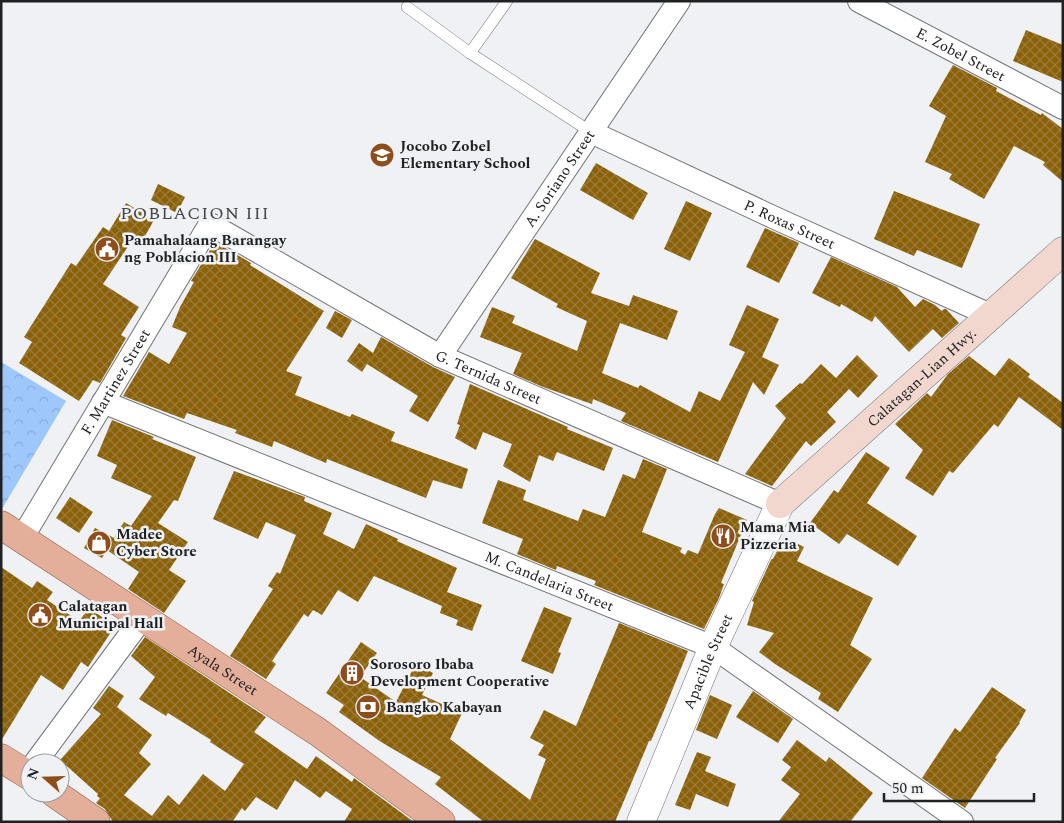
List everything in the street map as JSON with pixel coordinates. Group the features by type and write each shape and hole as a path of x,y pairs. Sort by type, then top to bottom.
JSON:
{"main road":[{"name":"Calatagan-Lian Hwy.","path":"780,504 1063,251"},
{"name":"Ayala Street","path":"11,531 318,732 441,822"},
{"path":"1,758 20,766"},
{"path":"68,803 96,822"}],"street":[{"name":"A. Soriano Street","path":"440,356 679,1"},
{"name":"E. Zobel Street","path":"859,1 1063,108"},
{"name":"P. Roxas Street","path":"591,132 990,315"},
{"name":"G. Ternida Street","path":"210,224 440,356 780,504"},
{"name":"F. Martinez Street","path":"11,531 102,402 210,224"},
{"name":"M. Candelaria Street","path":"102,402 713,647 962,822"},
{"name":"Apacible Street","path":"640,822 713,647 780,504"},
{"path":"44,753 143,617"}],"lane":[{"path":"470,53 507,1"},
{"path":"408,8 470,53 591,132"}],"green space":[{"path":"1,362 66,401 2,509 1,509"}],"building":[{"path":"1026,30 1063,45 1063,82 1013,61"},
{"path":"953,65 997,88 996,91 1041,115 1042,113 1063,129 1063,182 1043,165 1045,162 1014,146 984,199 949,179 952,174 925,162 946,116 929,106"},
{"path":"596,163 648,193 633,220 580,190"},
{"path":"158,184 185,197 177,213 151,200"},
{"path":"894,191 980,224 962,268 917,250 914,256 874,239"},
{"path":"686,201 712,213 690,261 664,249"},
{"path":"126,203 154,220 139,247 131,242 103,284 139,307 121,335 126,338 100,383 93,380 79,401 19,363 32,342 24,337 71,263 76,266 103,227 109,231"},
{"path":"765,228 799,243 779,283 746,267"},
{"path":"535,239 600,273 591,293 629,306 633,295 678,311 667,340 620,323 602,373 638,388 640,385 690,412 699,391 720,401 745,352 729,345 747,305 779,319 762,357 779,365 764,395 753,382 718,462 621,421 626,413 593,399 592,404 543,387 513,374 522,353 480,337 492,307 515,316 512,323 577,351 587,321 556,307 558,304 511,278"},
{"path":"215,242 251,263 250,265 324,311 286,371 302,377 295,395 350,417 352,414 395,432 391,441 468,469 462,489 433,480 426,498 327,459 326,463 274,441 272,447 235,433 237,430 187,413 184,419 123,396 149,352 169,364 187,333 172,327 180,307 194,282 191,281"},
{"path":"831,257 897,287 915,307 923,299 942,311 946,309 959,323 942,338 933,329 909,352 875,316 872,322 841,304 840,307 812,293"},
{"path":"335,311 352,320 342,338 326,328"},
{"path":"381,337 433,367 455,377 428,422 409,411 418,396 367,364 362,372 347,361 359,343 373,353"},
{"path":"857,355 878,376 858,398 849,389 827,412 836,422 811,446 806,441 772,486 745,474 786,418 775,406 800,383 802,384 821,364 836,378"},
{"path":"969,356 995,376 1009,358 1030,374 1028,377 1063,403 1063,430 1019,397 998,427 994,424 953,473 949,471 933,496 905,478 923,450 895,424 927,393 931,397 948,374"},
{"path":"470,384 613,448 604,471 557,452 553,461 539,455 530,482 503,466 512,444 483,432 476,450 455,438 460,425 457,424"},
{"path":"112,420 196,457 178,501 174,500 158,523 188,542 169,570 186,581 164,613 128,589 139,572 107,550 102,558 84,548 95,528 114,538 124,522 131,526 152,496 111,478 117,465 97,456"},
{"path":"866,452 890,468 867,503 917,536 898,566 847,534 839,544 810,523 834,490 838,493"},
{"path":"643,459 667,469 642,532 682,548 680,552 685,555 688,550 698,554 719,508 747,520 721,583 724,584 719,598 704,629 594,585 596,581 557,566 556,570 517,554 523,539 482,523 498,480 526,490 523,500 578,521 583,509 605,517 623,474 635,479"},
{"path":"234,471 305,497 304,501 332,513 323,534 354,549 366,524 398,539 397,541 457,568 447,592 482,605 472,631 456,625 458,620 440,613 442,606 374,576 358,602 338,590 322,615 313,610 308,617 304,614 272,661 276,664 266,679 230,656 273,589 268,586 277,572 280,574 296,535 266,522 258,539 213,519"},
{"path":"70,497 93,512 79,533 56,518"},
{"path":"784,537 804,547 797,561 873,598 850,645 872,659 838,712 818,699 821,693 759,652 774,633 747,625 754,602 752,601"},
{"path":"1,567 32,588 37,581 53,592 47,600 79,621 89,608 115,626 88,667 81,662 63,690 41,675 1,741"},
{"path":"544,607 572,618 558,652 561,653 553,674 521,661"},
{"path":"619,623 688,651 615,822 484,822 435,784 441,777 381,742 339,712 344,705 326,693 361,642 377,653 360,677 396,702 416,663 433,673 422,695 462,713 450,739 530,800 546,759 538,755 544,745 530,738 544,710 576,726"},
{"path":"145,637 266,717 254,732 307,769 316,756 352,782 354,778 414,822 344,822 352,809 326,791 320,798 295,780 277,810 256,797 245,811 242,808 232,822 113,822 105,809 96,803 100,798 97,796 98,794 70,769 70,753 66,753 101,714 93,708 109,686 124,696 117,707 152,735 139,753 151,764 124,795 152,816 168,795 179,805 203,774 225,791 244,764 210,742 211,740 168,713 166,716 139,699 155,677 131,656"},
{"path":"992,687 1026,710 1020,723 995,758 997,759 965,808 922,778 955,728 960,732"},
{"path":"753,691 793,719 778,743 736,717"},
{"path":"710,695 732,705 717,739 696,730"},
{"path":"797,740 826,762 829,757 873,793 850,822 778,822 800,794 781,780 791,767 782,760"},
{"path":"697,752 711,757 705,771 736,784 728,807 696,794 690,810 675,805"}],"place":[{"name":"Jocobo Zobel Elementary School","path":"382,155"},
{"name":"Pamahalaang Barangay ng Poblacion III","path":"107,249"},
{"name":"Mama Mia Pizzeria","path":"723,536"},
{"name":"Madee Cyber Store","path":"99,543"},
{"name":"Calatagan Municipal Hall","path":"40,615"},
{"name":"Sorosoro Ibaba Development Cooperative","path":"352,673"},
{"name":"Bangko Kabayan","path":"368,707"}],"district":[{"name":"POBLACION III","path":"195,213"}]}
